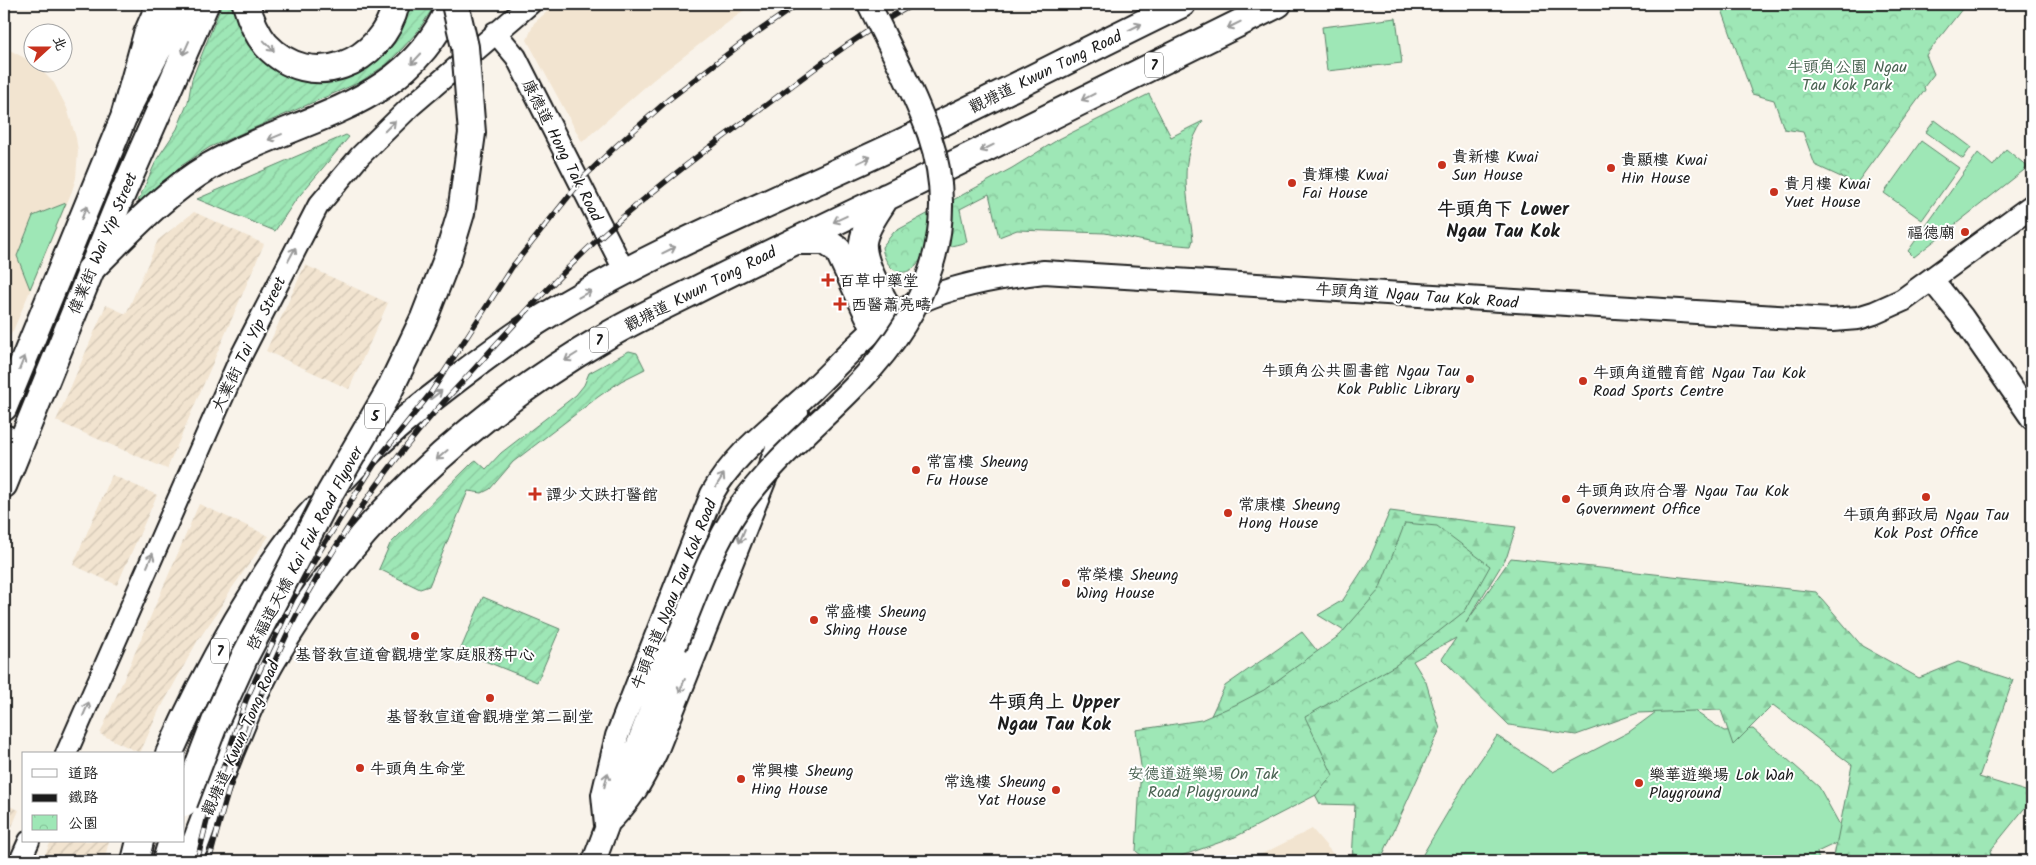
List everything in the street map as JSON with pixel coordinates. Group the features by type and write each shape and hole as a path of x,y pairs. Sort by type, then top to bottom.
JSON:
{"highway":[{"path":"125,114 147,34 160,4"},
{"path":"246,4 257,32 275,52 292,63 322,69 345,65 367,53 384,34 396,4"},
{"name":"啓福道天橋 Kai Fuk Road Flyover","path":"185,760 232,648 375,386 420,292 433,254 446,211 453,169 455,135 455,100 450,57 439,4"},
{"path":"90,270 164,199 204,170 227,158 349,105 395,78 429,43 451,4"},
{"name":"啓福道天橋 Kai Fuk Road Flyover","path":"185,800 215,722 245,656 330,493 389,391 418,333 447,259 461,213 472,133 464,47 455,4"},
{"name":"觀塘道 Kwun Tong Road","path":"170,752 183,721 213,663 250,599 279,554 310,515 346,475 388,434 431,398 506,342 537,322 625,272 719,226 898,144 1182,4"},
{"name":"觀塘道 Kwun Tong Road","path":"189,861 236,740 271,664 300,616 360,539 397,499 472,429 536,380 606,336 792,241 886,198 1278,4"},
{"path":"884,323 863,251 866,232 886,198"},
{"path":"792,241 825,241 838,250 884,323"},
{"path":"135,861 140,842"},
{"path":"153,861 159,842"},
{"path":"166,861 172,842"}],"main road":[{"name":"偉業街 Wai Yip Street","path":"4,408 125,114 180,4"},
{"name":"偉業街 Wai Yip Street","path":"4,485 12,440 90,270 206,4"},
{"name":"牛頭角道 Ngau Tau Kok Road","path":"594,861 675,646 712,556 740,508 788,451 850,392 878,362 907,322 930,276 937,253 941,207 935,157 919,109 869,4"},
{"name":"牛頭角道 Ngau Tau Kok Road","path":"606,825 603,794 617,736 718,482 735,460 884,323 920,302 984,280 1044,272 1832,320 1858,318 1903,300 2032,206"},
{"path":"1932,280 1962,317 2032,418"},
{"name":"牛頭角道 Ngau Tau Kok Road","path":"606,825 626,806 643,780 656,752 776,451 806,396"},
{"path":"126,861 135,842"}],"street":[{"name":"大業街 Tai Yip Street","path":"67,752 240,358 318,206 360,156 402,114 495,32 530,4"},
{"name":"康德道 Hong Tak Road","path":"495,32 516,57 625,272"},
{"path":"20,861 29,842"}],"shaded area":[{"path":"556,4 752,4 653,80 582,142 527,40 534,23"},
{"path":"4,47 22,57 22,72 43,72 54,83 67,108 78,151 76,178 72,191 13,331 4,344"},
{"path":"194,212 264,244 167,469 56,421 106,305 126,314 158,240"},
{"path":"305,265 388,303 349,389 266,351"},
{"path":"112,475 157,495 117,585 73,565"},
{"path":"199,504 269,536 198,640 161,706 140,752 100,734"},
{"path":"4,804 19,810 4,846"},
{"path":"1312,829 1334,855 1334,861 1248,861"},
{"path":"51,842 109,842 104,861 42,861"}],"green space":[{"path":"222,4 236,4 316,78 405,4 429,4 431,11 418,31 387,64 360,82 210,147 181,166 141,201 138,201 157,159 177,129 188,102 192,79"},
{"name":"牛頭角公園 Ngau Tau Kok Park","path":"1720,4 1966,4 1926,55 1934,74 1924,87 1925,90 1856,184 1815,165 1803,132 1784,129 1774,100 1752,94"},
{"path":"1396,18 1402,63 1327,71 1322,27"},
{"path":"1149,94 1171,137 1203,121 1189,151 1187,165 1187,193 1193,240 1191,246 1154,243 1105,233 1017,230 999,237 989,194 960,209 967,242 925,254 916,266 903,272 898,272 889,265 882,247 894,232 1012,168 1059,139"},
{"path":"1935,120 1971,147 1963,159 1926,132"},
{"path":"346,135 349,137 295,201 275,231 197,199"},
{"path":"1921,141 1959,168 1922,220 1884,193"},
{"path":"2006,149 2028,167 1914,257 1908,251 1978,153 1993,166"},
{"path":"66,203 30,289 17,256 33,216"},
{"path":"629,351 637,353 645,369 621,381 598,397 513,462 490,489 482,493 468,491 429,586 420,589 379,569 390,544 473,462 476,460 486,469 501,453 576,395 584,385 589,373"},
{"path":"1390,511 1516,527 1507,556 1466,623 1511,558 1816,592 1862,646 1919,678 1958,662 2013,680 1979,777 2032,793 2032,799 1990,851 1993,861 1833,861 1852,765 1773,705 1733,745 1721,710 1638,713 1576,735 1509,725 1442,659 1456,638 1413,661 1426,682 1440,729 1380,861 1352,861 1355,805 1320,804 1285,737 1200,739 1225,686 1302,632 1339,678 1354,637 1318,615 1343,600 1369,560"},
{"name":"安德道遊樂場 On Tak Road Playground","path":"1405,523 1437,526 1490,566 1465,611 1396,665 1305,717 1333,775 1316,795 1235,837 1167,861 1148,861 1136,851 1141,766 1136,730 1201,720 1235,705 1264,690 1340,635 1379,590"},
{"path":"483,597 560,629 537,682 460,651"},
{"name":"樂華遊樂場 Lok Wah Playground","path":"1675,698 1724,731 1753,729 1819,787 1847,838 1817,852 1819,861 1419,861 1468,778 1497,736 1552,772 1629,732"}],"railway":[{"path":"197,861 211,804 246,700 293,599 321,549 377,460 430,394 512,267 585,176 614,148 668,100 746,40 798,4"},
{"path":"209,861 248,729 287,634 343,535 389,469 421,428 550,286 597,240 634,208 691,162 830,58 871,29 914,4"}],"place":[{"name":"貴新樓 Kwai Sun House","path":"1442,165"},
{"name":"貴顯樓 Kwai Hin House","path":"1611,168"},
{"name":"貴輝樓 Kwai Fai House","path":"1292,183"},
{"name":"貴月樓 Kwai Yuet House","path":"1774,192"},
{"name":"福德廟","path":"1965,232"},
{"name":"百草中藥堂","path":"828,280"},
{"name":"西醫蕭亮疇","path":"840,304"},
{"name":"牛頭角公共圖書館 Ngau Tau Kok Public Library","path":"1470,379"},
{"name":"牛頭角道體育館 Ngau Tau Kok Road Sports Centre","path":"1583,381"},
{"name":"常富樓 Sheung Fu House","path":"916,470"},
{"name":"譚少文跌打醫館","path":"535,494"},
{"name":"牛頭角郵政局 Ngau Tau Kok Post Office","path":"1926,497"},
{"name":"牛頭角政府合署 Ngau Tau Kok Government Office","path":"1566,499"},
{"name":"常康樓 Sheung Hong House","path":"1228,513"},
{"name":"常榮樓 Sheung Wing House","path":"1066,583"},
{"name":"常盛樓 Sheung Shing House","path":"814,620"},
{"name":"基督教宣道會觀塘堂家庭服務中心","path":"415,636"},
{"name":"基督教宣道會觀塘堂第二副堂","path":"490,698"},
{"name":"牛頭角生命堂","path":"360,768"},
{"name":"常興樓 Sheung Hing House","path":"741,779"},
{"name":"樂華遊樂場 Lok Wah Playground","path":"1639,783"},
{"name":"常逸樓 Sheung Yat House","path":"1056,790"}],"district":[{"name":"牛頭角下 Lower Ngau Tau Kok","path":"1503,219"},
{"name":"牛頭角上 Upper Ngau Tau Kok","path":"1054,712"}]}
